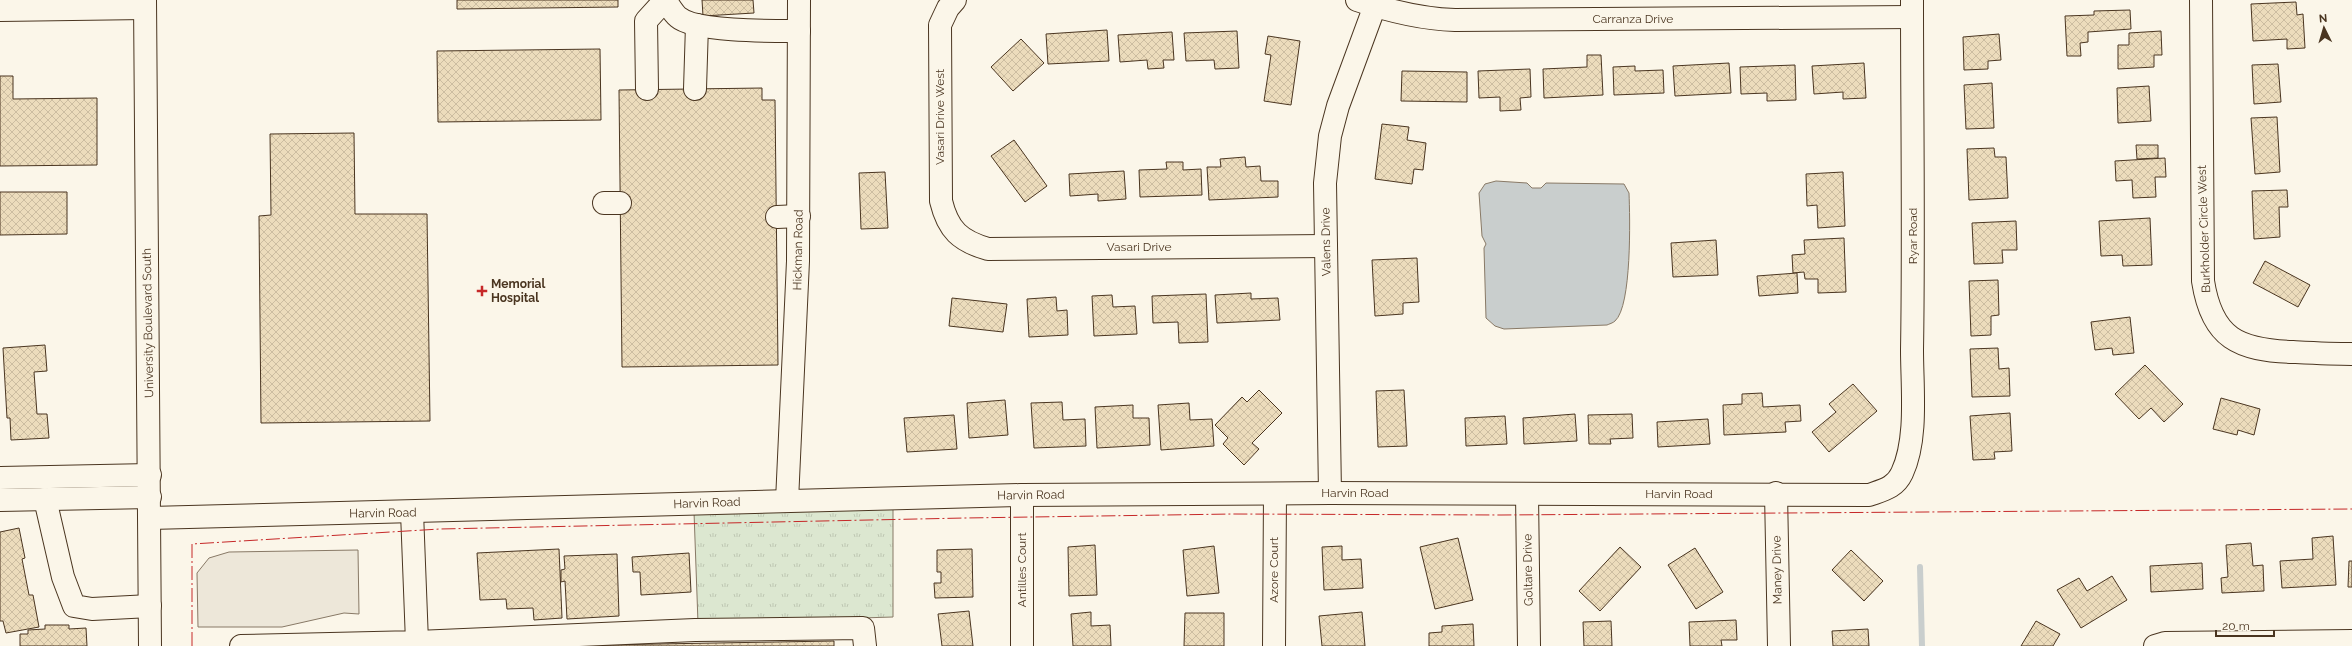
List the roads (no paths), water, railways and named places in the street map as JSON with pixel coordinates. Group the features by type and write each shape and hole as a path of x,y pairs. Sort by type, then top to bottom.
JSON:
{"street":[{"path":"646,89 646,21 665,0 679,18 697,25 747,30 799,31"},
{"name":"Hickman Road","path":"787,501 799,216 799,0"},
{"name":"Vasari Drive West","path":"954,0 948,8 940,25 941,201 945,219 957,234"},
{"name":"Burkholder Circle West","path":"2201,0 2203,281 2206,299 2219,326 2233,340 2248,348 2265,351 2346,354"},
{"name":"Carranza Drive","path":"1370,2 1429,19 1455,20 1662,9 1912,8"},
{"name":"Valens Drive","path":"1330,493 1325,183 1330,136 1370,2"},
{"path":"0,10 59,4 145,4"},
{"name":"University Boulevard South","path":"145,4 150,475 150,646"},
{"name":"Ryar Road","path":"1903,472 1908,456 1911,433 1913,305 1912,8"},
{"path":"695,89 697,25"},
{"path":"777,217 799,216"},
{"name":"Vasari Drive","path":"957,234 969,244 988,248 1326,246"},
{"name":"Harvin Road","path":"0,500 46,499 150,508 412,512 1022,495 1776,493 1869,495 1890,488 1898,481 1903,472"},
{"path":"0,478 150,475"},
{"name":"Maney Drive","path":"1776,493 1778,646"},
{"name":"Azore Court","path":"1274,494 1274,646"},
{"name":"Goltare Drive","path":"1527,494 1529,646"},
{"name":"Antilles Court","path":"1022,495 1022,646"},
{"path":"46,499 63,578 74,606 92,609 150,606"},
{"path":"409,643 412,512"},
{"path":"241,646 460,643 695,630 863,628 865,646"},
{"path":"2155,646 2165,643 2328,644 2352,641"}],"waterway":[{"path":"1920,567 1922,646"}],"place":[{"name":"Memorial Hospital","path":"482,291"}]}
